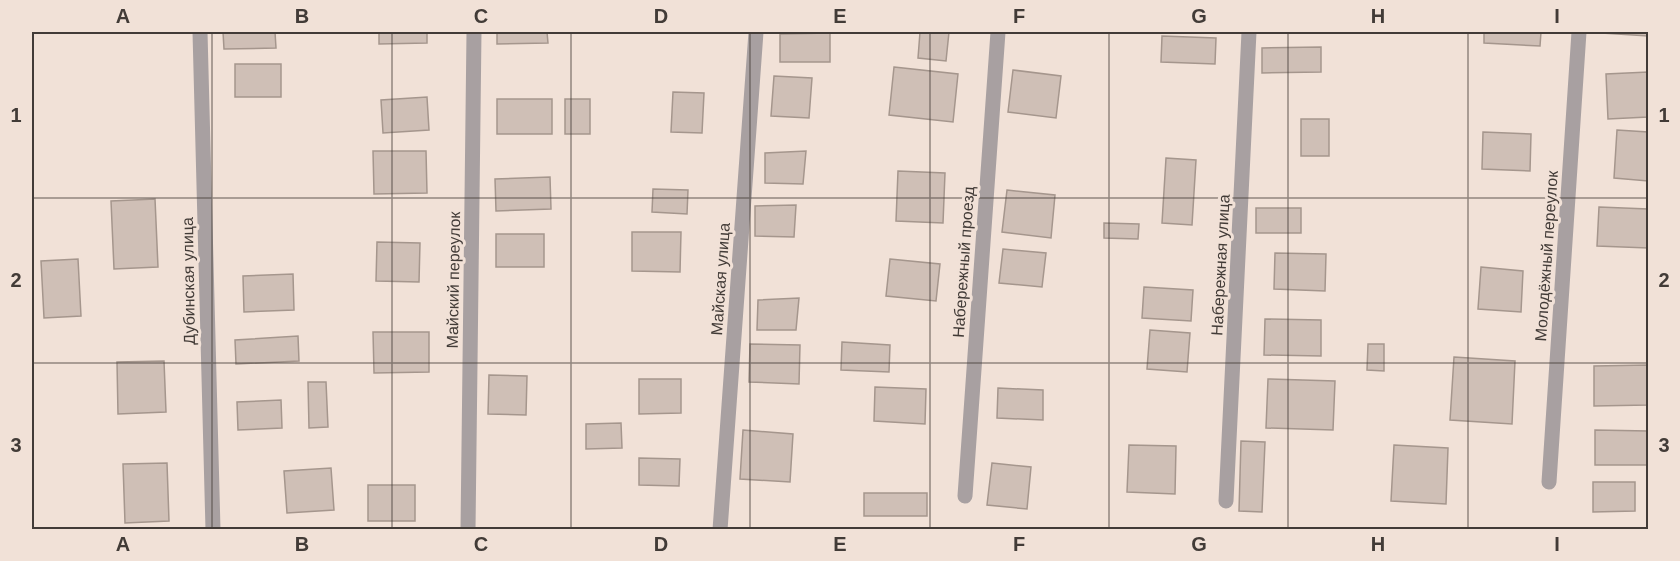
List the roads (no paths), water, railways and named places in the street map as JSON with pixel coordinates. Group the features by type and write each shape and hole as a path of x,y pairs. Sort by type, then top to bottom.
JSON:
{"street":[{"name":"Дубинская улица","path":"200,32 213,530"},
{"name":"Майский переулок","path":"468,530 474,32"},
{"name":"Майская улица","path":"720,530 756,32"},
{"name":"Набережный проезд","path":"965,496 998,32"},
{"name":"Набережная улица","path":"1226,501 1249,32"},
{"name":"Молодёжный переулок","path":"1549,482 1579,32"}]}
